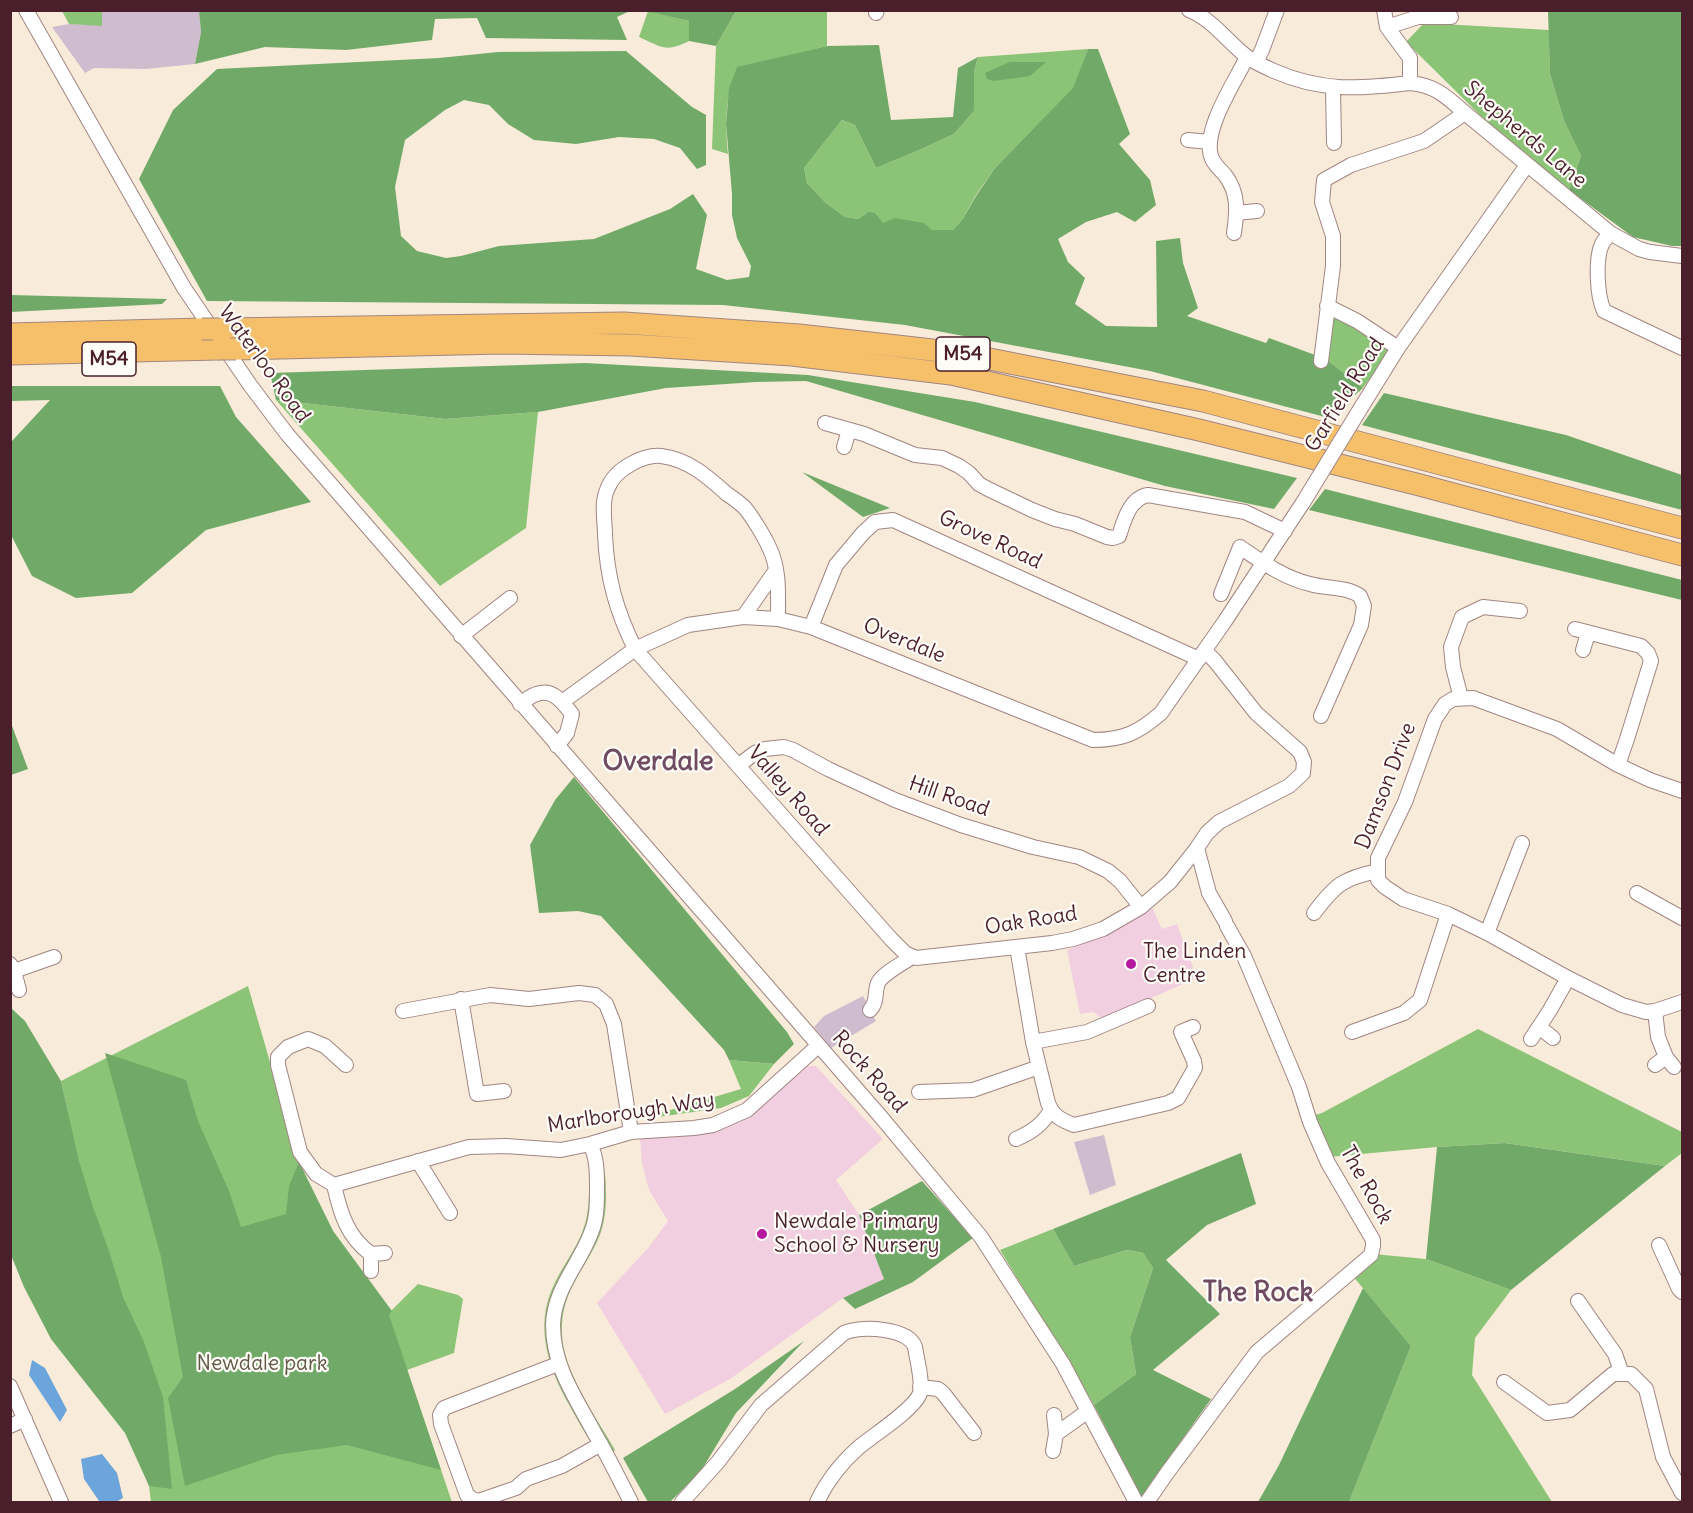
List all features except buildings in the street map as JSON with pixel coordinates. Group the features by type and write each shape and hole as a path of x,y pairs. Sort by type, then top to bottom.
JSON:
{"highway":[{"name":"M54","path":"216,344 225,329 624,323 799,335 959,353 1203,401 1683,528"},
{"name":"M54","path":"10,329 90,332 216,344"},
{"name":"M54","path":"10,334 90,332"},
{"name":"M54","path":"10,369 216,344"},
{"name":"M54","path":"10,354 216,344 630,345 792,355 951,374 1199,430 1416,484 1683,555"}],"street":[{"name":"Waterloo Road","path":"26,10 184,288 250,385 287,435 520,704"},
{"path":"1188,10 1210,23 1252,59 1300,81 1333,88 1362,88 1410,83 1410,58 1387,27 1384,10"},
{"path":"1234,233 1236,200 1232,185 1211,157 1209,142 1212,127 1252,59 1262,50 1277,10"},
{"path":"1387,27 1418,17 1451,17"},
{"name":"Shepherds Lane","path":"1410,83 1439,91 1610,232 1639,249 1683,255"},
{"path":"1333,88 1334,143"},
{"path":"1321,361 1333,266 1333,236 1322,202 1324,180 1351,165 1424,141 1465,113"},
{"path":"1188,140 1209,142"},
{"name":"Garfield Road","path":"1202,655 1285,531 1398,348 1527,165"},
{"path":"1236,213 1257,211"},
{"path":"1610,232 1599,254 1599,300 1604,311 1683,348"},
{"path":"1327,306 1357,321 1398,348"},
{"path":"825,423 864,434 915,455 942,458 969,472 979,484 988,489 1039,513 1107,537 1119,536 1134,501 1148,495 1245,512 1285,531"},
{"path":"844,447 849,430"},
{"path":"635,649 622,624 611,583 607,564 604,506 606,491 614,476 639,459 659,455 679,460 700,470 745,509 770,548 776,570 778,619"},
{"name":"Grove Road","path":"811,627 836,565 863,532 875,522 893,520 1202,655"},
{"path":"1221,594 1240,547 1263,563 1298,581 1347,590 1362,599 1364,611 1361,625 1321,716"},
{"path":"743,617 776,570"},
{"path":"461,636 510,598"},
{"path":"1520,611 1504,616 1483,607 1462,617 1451,647 1461,698 1473,698 1557,729 1618,765 1650,780 1683,791"},
{"name":"Overdale","path":"562,702 635,649 688,625 743,617 778,619 811,627 1093,740 1112,740 1132,733 1161,713 1202,655"},
{"path":"1583,650 1581,631 1641,646 1648,653 1651,661 1618,765"},
{"name":"Valley Road","path":"635,649 891,939 912,957"},
{"name":"Oak Road","path":"912,957 925,958 1058,942 1111,925 1141,907 1170,882 1207,833 1219,822 1289,786 1301,775 1304,765 1300,752 1256,713 1215,661 1202,655"},
{"path":"520,704 538,693 553,694 562,702 572,714 567,733 557,746"},
{"name":"Damson Drive","path":"1461,698 1453,699 1445,704 1435,719 1405,802 1378,858 1378,880 1403,899 1448,914 1622,1005 1655,1011 1683,1002"},
{"name":"Rock Road","path":"520,704 881,1117 981,1237 1063,1364 1136,1503"},
{"name":"Hill Road","path":"738,765 755,753 775,747 793,750 906,805 1033,847 1078,857 1108,872 1120,881 1141,907"},
{"path":"1487,933 1522,843"},
{"name":"The Rock","path":"1147,1503 1257,1352 1371,1255 1373,1246 1373,1240 1328,1163 1244,956 1209,893 1197,848"},
{"path":"1314,913 1332,890 1356,875 1378,871"},
{"path":"1637,893 1683,918"},
{"path":"1352,1032 1404,1013 1420,1000 1448,914"},
{"path":"1017,947 1033,1042 1051,1110 1056,1117 1074,1125 1168,1103 1178,1098 1195,1068 1194,1060 1181,1032 1193,1027"},
{"path":"19,990 12,968 54,957"},
{"path":"870,1010 875,1004 877,986 882,978 912,957"},
{"path":"1531,1039 1551,1010 1568,978"},
{"path":"403,1011 490,995 538,999 586,993 600,998 610,1011 614,1024 631,1132"},
{"path":"461,999 477,1094 504,1091"},
{"path":"1033,1042 1087,1032 1148,1006"},
{"path":"1655,1011 1658,1037 1665,1063"},
{"path":"1539,1027 1553,1038"},
{"path":"346,1065 325,1046 308,1039 288,1047 278,1057 278,1065 300,1152 316,1174 334,1185 341,1216 351,1233 364,1249 378,1254 371,1271"},
{"name":"Marlborough Way","path":"334,1185 469,1147 506,1146 561,1150 631,1132 713,1125 747,1110 818,1046"},
{"path":"920,1092 973,1090 1040,1066"},
{"path":"1016,1139 1041,1125 1051,1110"},
{"path":"590,1144 594,1152 597,1178 595,1223 583,1251 559,1293 553,1326 555,1346 558,1364 568,1385 631,1503"},
{"path":"418,1161 447,1196 450,1213"},
{"path":"1659,1245 1679,1289 1683,1292"},
{"path":"1578,1300 1615,1354 1622,1374"},
{"path":"682,1503 718,1462 761,1405 844,1333 860,1329 885,1331 909,1338 915,1347 920,1387 918,1397 911,1406 858,1448 834,1473 816,1503"},
{"path":"558,1364 444,1408 440,1415 441,1424 467,1495 478,1501 516,1488 526,1479 562,1466 601,1444"},
{"path":"1504,1382 1547,1413 1570,1410 1613,1374 1631,1374 1646,1389 1662,1457 1683,1493"},
{"path":"10,1386 61,1503"},
{"path":"920,1387 938,1389 943,1393 974,1432"},
{"path":"1056,1434 1088,1411"},
{"path":"1053,1451 1056,1434 1054,1415"},
{"path":"10,1425 25,1419"}],"shaded area":[{"path":"199,10 201,32 195,64 146,69 94,68 85,73 52,27 69,24 102,25 102,11"},
{"name":"The Linden Centre","path":"1152,907 1162,929 1177,924 1197,978 1103,1019 1093,1012 1080,1014 1067,950 1111,932"},
{"path":"863,996 876,1021 831,1048 814,1027 824,1016"},
{"name":"Newdale Primary School & Nursery","path":"808,1066 816,1066 883,1139 836,1180 859,1215 884,1279 843,1298 730,1379 665,1414 597,1303 649,1247 668,1221 649,1190 642,1163 640,1138 701,1135 741,1122"},
{"path":"1104,1135 1116,1185 1090,1195 1074,1142"}],"green space":[{"path":"199,10 630,11 617,17 627,40 486,38 477,18 435,19 432,40 346,50 265,47 195,64 201,32"},
{"path":"736,10 716,46 689,41 689,21 646,11"},
{"path":"62,11 102,11 102,26 69,24"},
{"path":"648,11 689,21 690,19 689,41 669,48 639,37"},
{"path":"736,11 827,11 827,46 737,68 730,90 727,111 728,154 712,149 716,46"},
{"path":"1548,11 1682,11 1682,246 1672,246 1633,237 1569,190 1581,156 1564,121 1550,74"},
{"path":"1424,23 1549,30 1550,74 1564,121 1581,156 1569,190 1483,118 1406,42"},
{"path":"879,45 891,120 953,117 958,68 978,57 974,72 974,111 954,134 876,168 855,125 842,120 804,168 807,183 826,203 845,217 858,219 868,212 875,213 883,223 895,218 924,223 932,230 953,230 962,220 995,168 1073,88 1088,49 1098,49 1130,134 1119,144 1150,180 1156,205 1135,222 1117,212 1086,222 1058,239 1068,262 1085,278 1075,304 1106,326 1157,327 1156,241 1180,238 1183,263 1198,308 1187,316 1266,343 1269,338 1326,359 1363,388 1329,418 1150,371 905,325 723,305 207,301 139,179 173,110 217,69 439,58 498,52 626,51 692,107 706,115 706,165 697,169 680,148 654,139 619,137 576,144 534,140 508,124 489,105 464,100 445,110 405,140 395,187 401,236 417,251 446,258 499,246 594,239 670,209 693,194 707,215 696,269 727,280 749,277 751,266 737,238 732,215 726,124 729,88 737,67 827,46"},
{"path":"1088,49 1074,88 995,168 962,220 953,230 931,230 883,223 868,212 858,219 845,217 826,203 807,183 804,168 842,120 855,125 876,168 954,134 974,111 974,72 978,57"},
{"path":"1010,62 1046,62 1030,76 994,81 987,79 985,73"},
{"path":"11,295 167,299 162,304 11,312"},
{"path":"1337,315 1390,350 1363,388 1326,359 1331,317"},
{"path":"585,363 808,375 975,402 1297,478 1274,509 1165,486 806,381 666,388 538,412 445,419 276,400 270,373"},
{"path":"11,386 220,386 236,417 311,502 206,530 132,593 76,598 32,576 11,535 12,441 50,400 11,401"},
{"path":"1384,393 1566,435 1682,475 1682,510 1362,425"},
{"path":"276,400 445,419 538,412 526,528 440,586"},
{"path":"802,472 890,508 863,517"},
{"path":"1325,489 1682,580 1682,600 1309,510"},
{"path":"11,723 28,769 10,775"},
{"path":"574,777 787,1032 794,1044 774,1064 729,1060 724,1050 601,916 578,911 539,913 530,845 555,800"},
{"name":"Newdale park","path":"248,986 299,1162 333,1231 391,1311 418,1284 458,1295 463,1299 454,1353 407,1370 452,1502 151,1502 61,1081"},
{"path":"11,1008 25,1021 61,1081 79,1161 93,1207 123,1297 144,1342 163,1397 172,1489 149,1486 125,1433 51,1339 24,1287 11,1255"},
{"path":"1478,1029 1682,1132 1682,1153 1665,1166 1505,1143 1329,1157 1311,1116 1322,1113"},
{"path":"105,1053 186,1080 198,1121 229,1191 241,1227 286,1214 289,1186 299,1162 333,1231 392,1311 389,1315 441,1470 347,1445 276,1455 185,1486 168,1398 183,1377 161,1257"},
{"path":"729,1060 774,1064 749,1096 721,1108 637,1120 741,1089"},
{"path":"1505,1143 1665,1166 1511,1290 1426,1259 1437,1147"},
{"path":"594,1152 603,1167 605,1177 604,1220 596,1244 568,1296 562,1333 574,1378 615,1450 609,1457 595,1448 568,1403 550,1362 545,1333 547,1304 552,1289 585,1224"},
{"path":"1241,1153 1256,1204 1207,1225 1166,1260 1220,1314 1153,1370 1211,1399 1141,1497 1094,1405 1136,1374 1130,1337 1153,1268 1143,1253 1127,1250 1074,1266 1053,1229"},
{"path":"922,1181 973,1238 913,1282 855,1309 843,1298 884,1279 859,1215"},
{"path":"1053,1229 1074,1266 1127,1250 1143,1253 1153,1268 1130,1337 1136,1374 1094,1405 1000,1250"},
{"path":"1363,1253 1426,1259 1511,1290 1475,1338 1472,1375 1552,1502 1349,1502 1411,1346 1347,1269"},
{"path":"1363,1288 1411,1346 1349,1502 1258,1502 1279,1465"},
{"path":"804,1341 736,1413 701,1471 670,1502 648,1502 623,1458 735,1389"}],"water":[{"path":"32,1360 45,1368 67,1410 60,1422 29,1375"},
{"path":"102,1454 117,1473 123,1498 116,1502 99,1501 84,1479 81,1459"}],"place":[{"name":"The Linden Centre","path":"1131,964"},
{"name":"Newdale Primary School & Nursery","path":"762,1234"}],"district":[{"name":"Overdale","path":"658,762"},
{"name":"The Rock","path":"1258,1293"}]}
